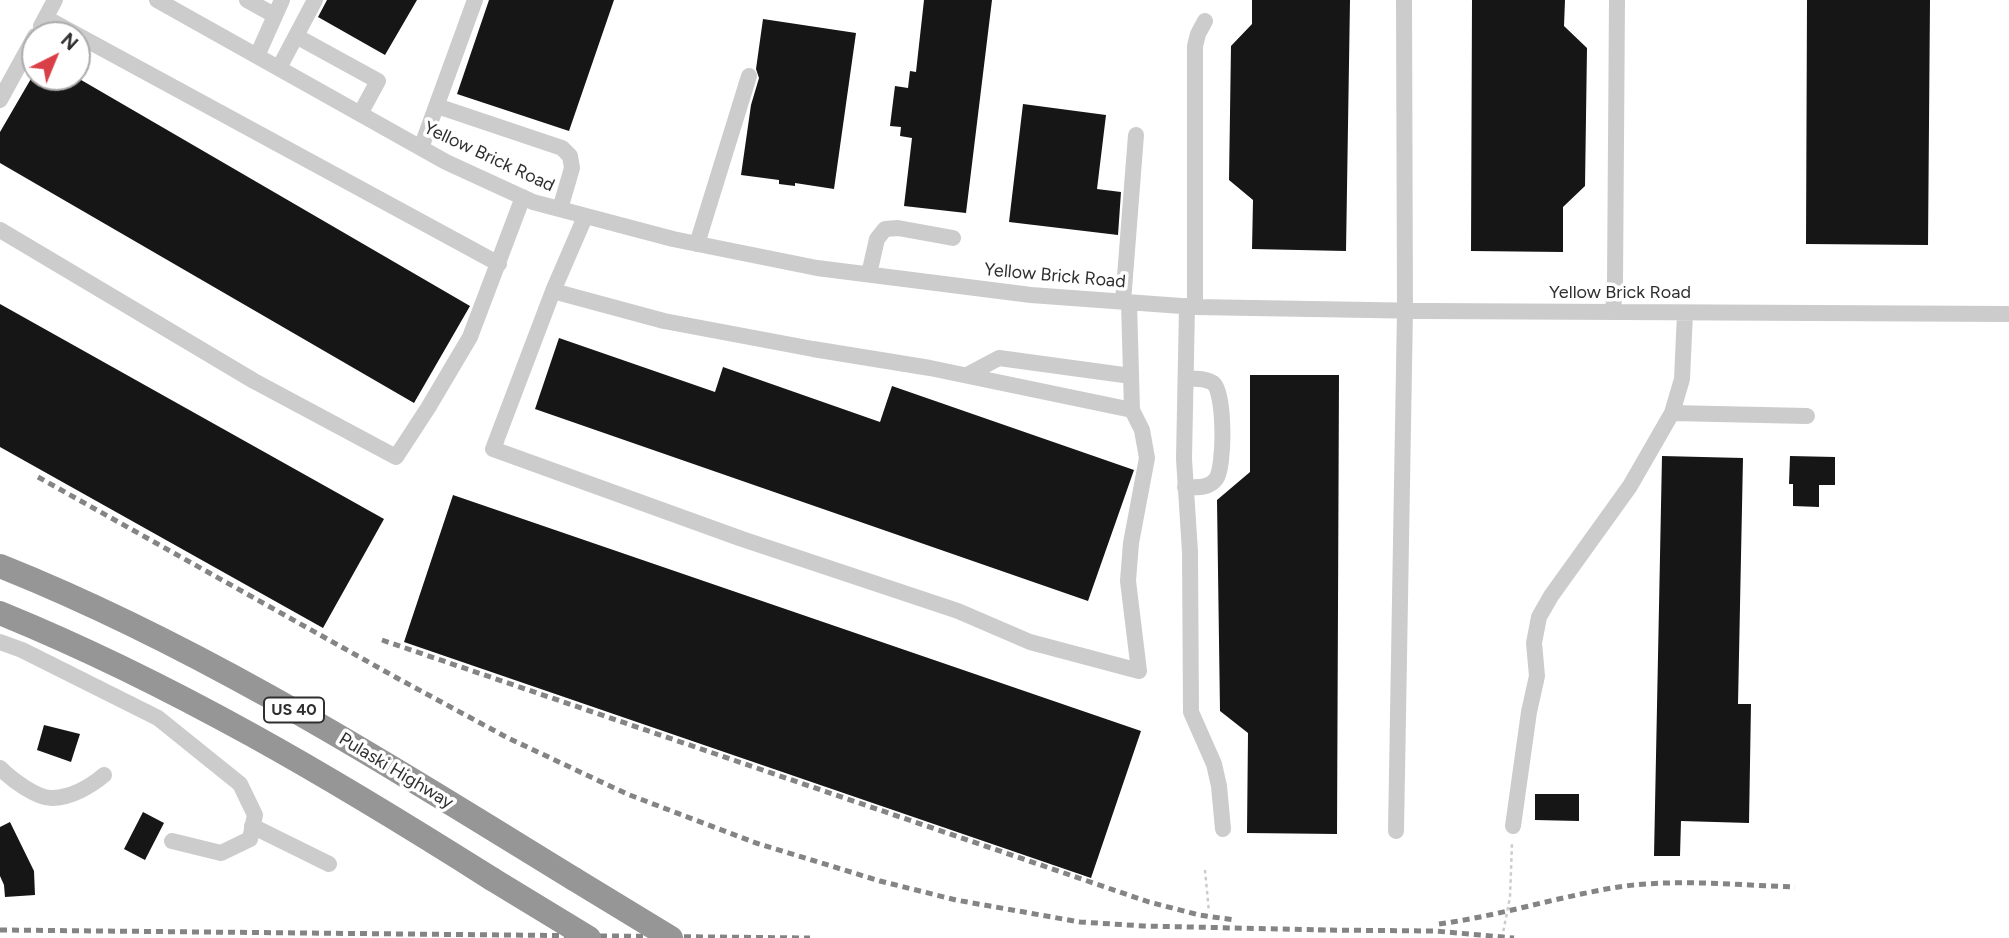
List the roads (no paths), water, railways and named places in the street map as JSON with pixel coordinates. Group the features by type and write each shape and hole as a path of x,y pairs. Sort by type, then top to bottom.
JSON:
{"highway":[{"name":"Pulaski Highway","path":"0,566 51,586 200,657 398,772 671,938"},
{"name":"US 40","path":"0,613 140,675 220,716 395,818 589,938"}],"street":[{"path":"44,21 55,0"},
{"name":"Yellow Brick Road","path":"157,0 175,5 257,56 421,148 523,197 584,216 697,244 817,268 1031,295 1191,307 2009,314"},
{"path":"247,0 278,7 257,56"},
{"path":"279,68 315,0"},
{"path":"421,148 475,0"},
{"path":"1396,831 1405,310 1404,0"},
{"path":"1613,312 1617,0"},
{"path":"46,18 499,264"},
{"path":"1205,21 1195,46 1185,487 1190,552 1191,712 1214,764 1223,829"},
{"path":"296,36 378,81 360,114"},
{"path":"0,100 21,61"},
{"path":"697,244 749,76"},
{"path":"436,106 562,148 570,156 572,168 560,209"},
{"path":"584,216 493,449 742,539 958,611 1030,642 1139,671 1128,581 1131,543 1147,458 1142,430 1132,410 1126,302 1136,135"},
{"path":"0,230 254,381 396,457 470,337 523,197"},
{"path":"869,274 877,239 885,229 898,228 953,238"},
{"path":"553,291 664,321 967,375 1132,410"},
{"path":"1513,826 1536,676 1534,643 1539,617 1630,486 1672,413 1682,379 1685,313"},
{"path":"967,375 999,358 1131,376"},
{"path":"1185,487 1208,486 1217,478 1222,458 1219,391 1215,384 1207,380 1186,378"},
{"path":"1672,413 1807,416"},
{"path":"0,642 22,650 158,718 240,784 255,815 250,839 221,853 172,841"},
{"path":"0,768 15,784 52,799 90,787 104,775"},
{"path":"252,827 329,864"}],"railway":[{"path":"38,477 508,738 627,794 756,843 880,881 956,900 1080,922 1326,930"},
{"path":"382,640 1149,902 1199,915 1235,920"},
{"path":"1439,924 1634,885 1703,883 1795,887"},
{"path":"0,930 810,938"},
{"path":"1318,930 1435,931 1514,938"}]}
